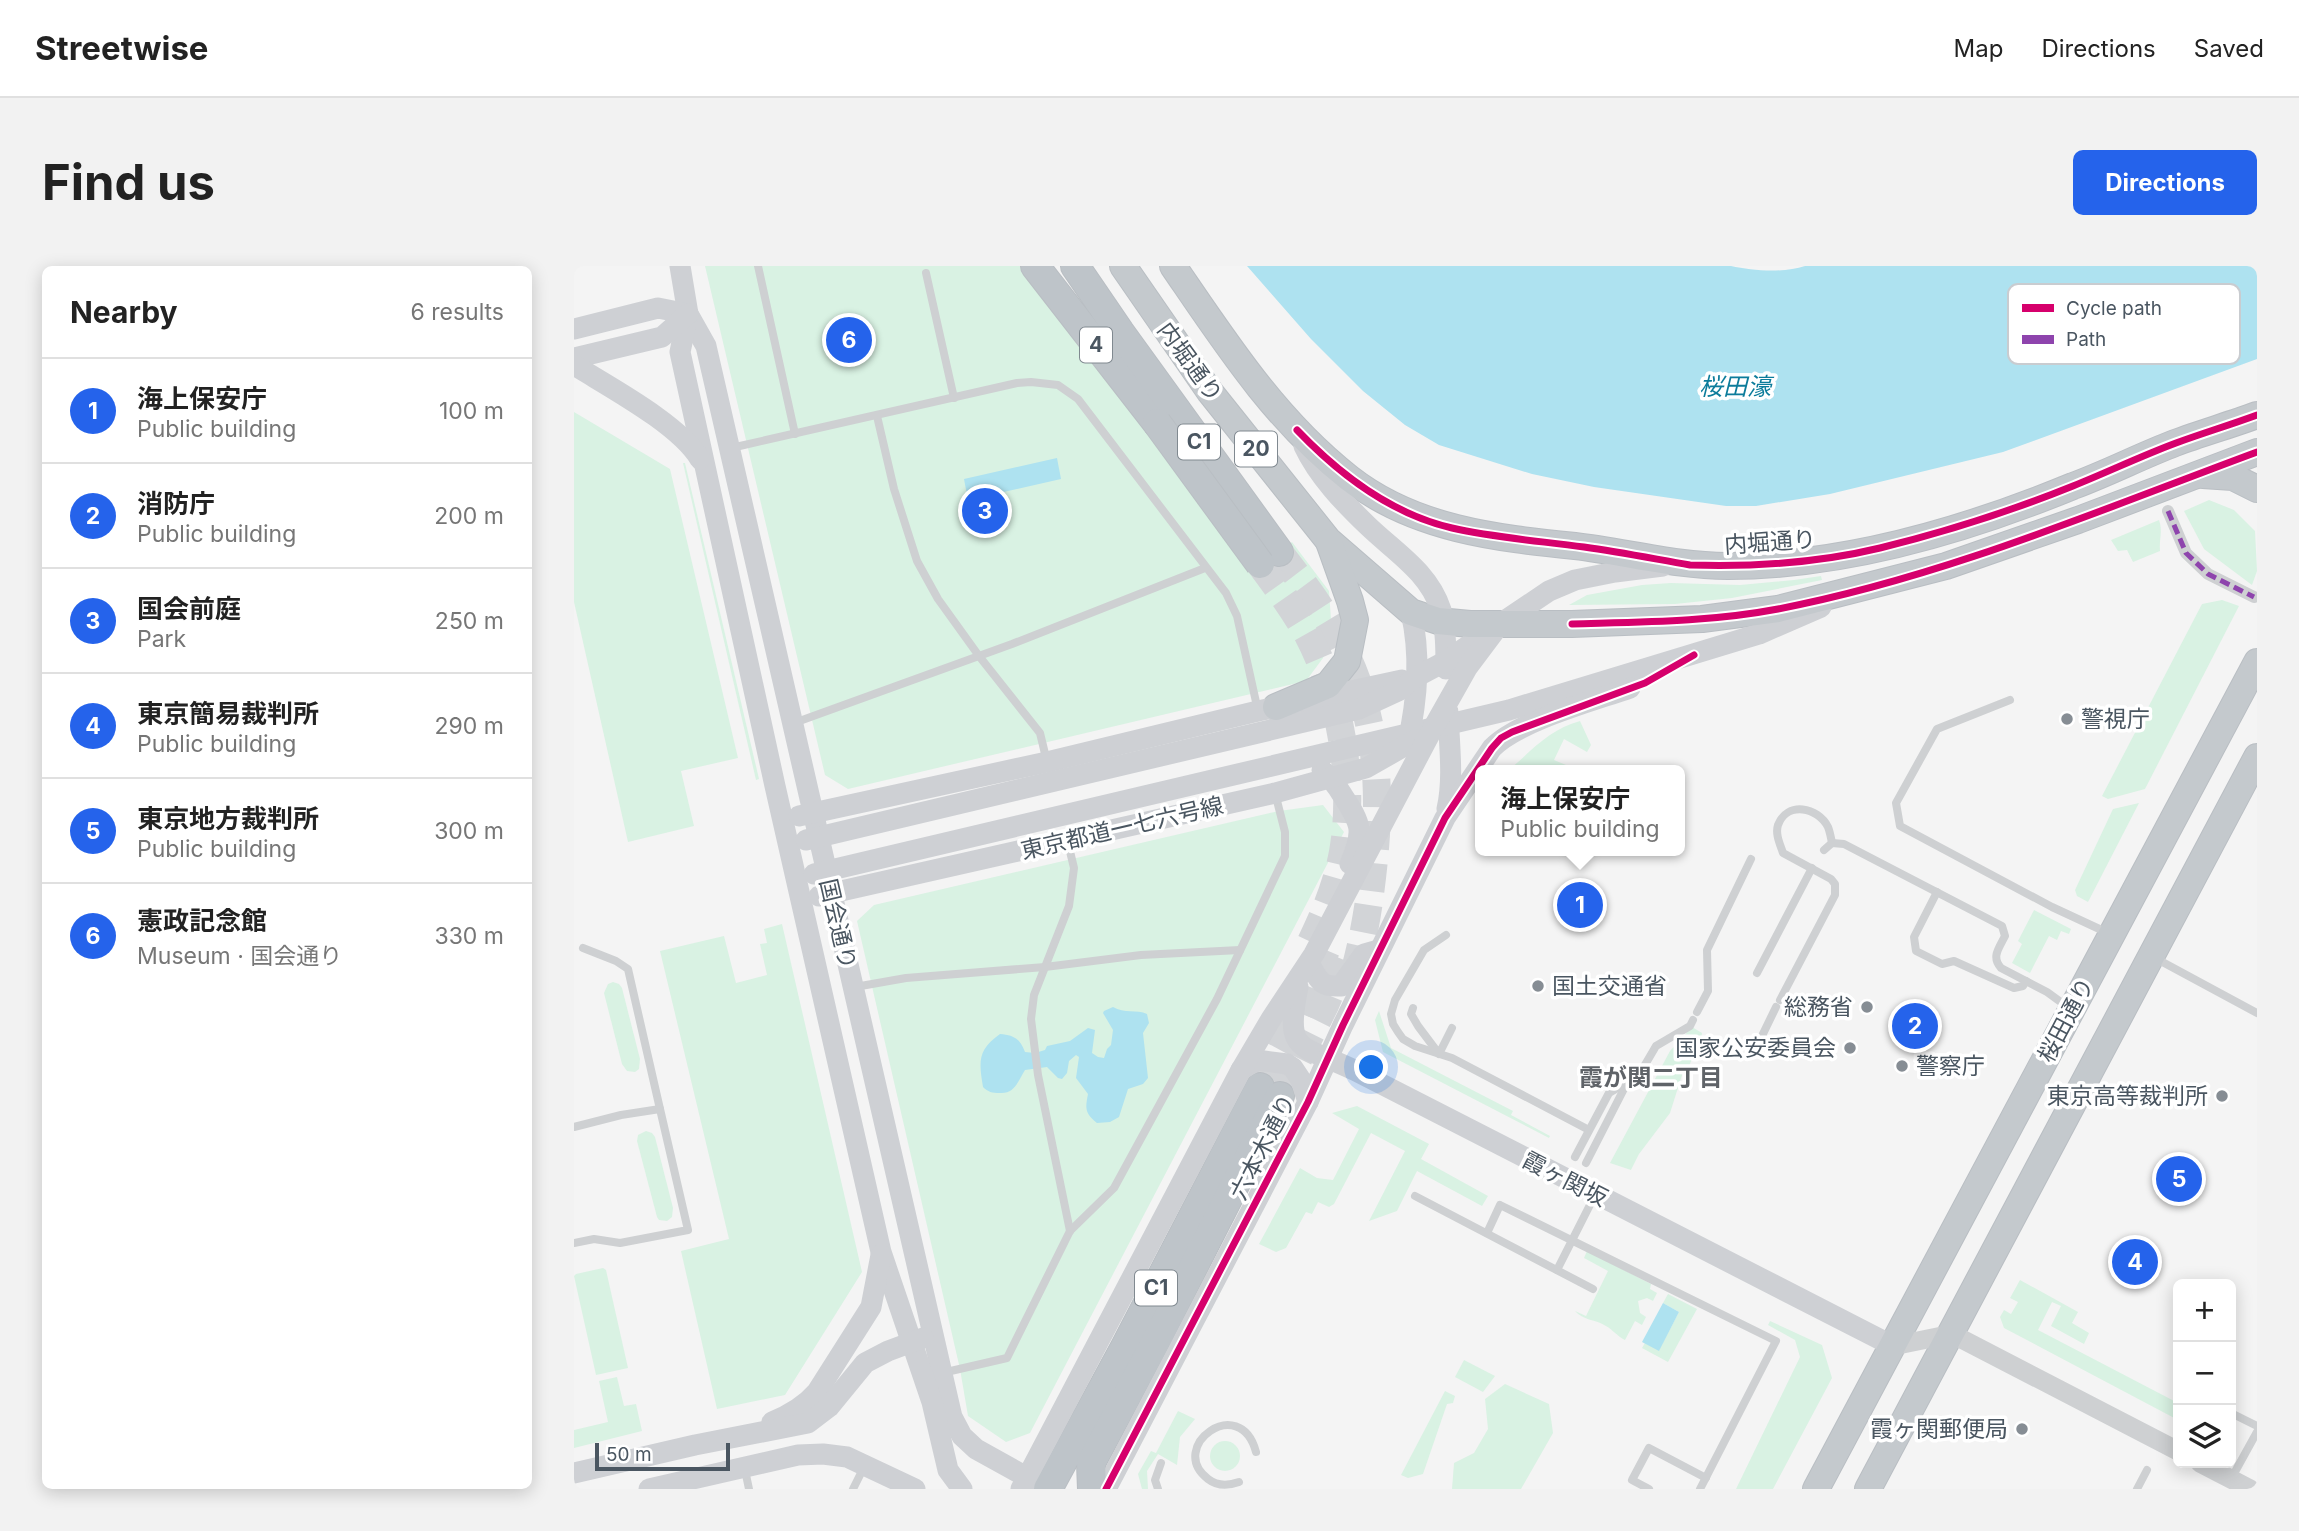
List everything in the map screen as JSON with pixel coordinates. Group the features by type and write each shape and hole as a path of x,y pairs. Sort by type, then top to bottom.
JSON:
{"highway":[{"name":"4","path":"1034,266 1157,423"},
{"name":"C1","path":"1065,266 1157,423 1269,558 1075,266"},
{"name":"内堀通り","path":"1123,266 1210,392 1328,540 1411,612 1443,622 1572,624 1702,619 1778,609 1959,561 2078,520 2257,452"},
{"name":"内堀通り","path":"1173,266 1243,369 1297,430 1351,480 1380,499 1450,528 1690,565 1758,565 1821,559 1878,549 1949,530 2046,496 2174,444 2257,415"},
{"name":"20","path":"2193,475 2233,477 2257,489"},
{"path":"1267,709 1328,685 1347,661 1355,620 1328,540"},
{"name":"桜田通り","path":"1816,1489 2257,662"},
{"path":"2217,736 2257,757"},
{"name":"桜田通り","path":"1872,1482 2257,757"},
{"path":"2111,935 2152,956"},
{"path":"2071,1010 2111,1031"},
{"name":"C1","path":"1091,1476 1157,1339 1260,1078"},
{"name":"C1","path":"1036,1486 1125,1347 1260,1078"},
{"path":"1971,1198 2012,1219"},
{"path":"1834,1454 1872,1482"}],"main road":[{"name":"国会通り","path":"680,266 688,314 706,346 852,988 922,1338 932,1402 948,1470 962,1489"},
{"path":"574,329 658,307 688,314"},
{"name":"国会通り","path":"688,314 680,352 881,1252 941,1374 952,1417 962,1436 976,1449 1036,1486"},
{"path":"574,358 662,337 688,314"},
{"path":"574,365 684,437 706,469"},
{"path":"1297,430 1307,452 1331,487 1368,526 1419,571 1427,582 1443,622 1448,702"},
{"path":"788,844 1359,709 1390,695 1446,661 1549,591 1575,580 1615,572 1690,565"},
{"name":"東京都道一七六号線","path":"796,878 1509,710 1759,634 1864,588"},
{"path":"1392,806 1410,732 1416,677 1415,626 1411,612"},
{"path":"1260,1078 1270,1019 1308,965 1392,806 1440,727 1448,702 1467,668 1500,624"},
{"path":"1481,765 1501,738 1527,725 1645,682 1694,655"},
{"path":"783,820 1416,677"},
{"path":"1359,709 1393,711 1410,732"},
{"path":"1440,727 1449,767 1450,796 1445,818"},
{"name":"東京都道一七六号線","path":"802,900 1332,778 1366,768 1410,732"},
{"path":"1299,761 1318,767 1332,778 1356,816 1360,830 1357,847 1308,965"},
{"path":"1445,818 1475,773"},
{"name":"六本木通り","path":"1106,1489 1308,1102 1445,818"},
{"path":"1308,965 1322,984 1329,987 1341,986 1364,954 1380,949"},
{"name":"霞ヶ関坂","path":"1308,965 1292,1016 1293,1035 1301,1047 1328,1058 1893,1346"},
{"path":"1260,1078 1270,1052 1301,1048 1328,1058"},
{"path":"1260,1078 1287,1064 1301,1080 1308,1102"},
{"path":"724,1440 789,1415 817,1392 872,1307 881,1252"},
{"path":"574,1473 808,1423 830,1407 865,1363 922,1338"},
{"path":"649,1489 798,1455 823,1454 847,1457 915,1489"},
{"path":"1077,1489 1091,1476"}],"street":[{"path":"2168,511 2186,553 2208,575 2254,597"},
{"path":"1893,1346 1952,1334 2173,1448"},
{"path":"2210,1468 2250,1489"}],"lane":[{"path":"758,266 795,434"},
{"path":"926,273 954,398"},
{"path":"728,449 1017,383 1058,385 1078,399 1226,593 1237,616 1267,709"},
{"path":"877,416 894,489 917,561 938,599 1040,733 1047,762"},
{"path":"791,724 979,656 1205,568"},
{"path":"2010,700 1937,729 1896,803 1900,826 2052,907 2111,935"},
{"path":"941,1374 1007,1358 1070,1231 1114,1188 1217,999 1285,856 1285,832 1275,793"},
{"path":"1761,1038 1835,895 1835,884 1831,878 1783,853 1777,838 1778,825 1787,813 1799,808 1810,810 1828,827 1832,843"},
{"path":"1067,841 1074,868 1069,906 1034,995 1031,1019 1038,1075 1070,1231"},
{"path":"1824,850 1832,843 1844,844 2002,926 2005,936 1995,956 1996,962 2001,968 2047,992 2071,1010"},
{"path":"1575,1157 1609,1093 1639,1075 1656,1046 1690,1026 1708,991 1707,950 1751,859"},
{"path":"1757,974 1812,868"},
{"path":"1937,892 1914,937 1916,951 1942,964 1954,961 2014,988 2023,986 2026,981"},
{"path":"1446,935 1424,950 1395,1000 1391,1014 1393,1024 1403,1039 1415,1046 1452,1058 1589,1130"},
{"path":"574,1243 594,1239 620,1243 688,1230 628,969 616,961 583,948"},
{"path":"852,988 906,978 1141,956 1240,950"},
{"path":"2152,956 2257,1013"},
{"path":"1413,1008 1411,1014 1439,1054"},
{"path":"1439,1054 1452,1028"},
{"path":"1586,1163 1627,1083"},
{"path":"574,1127 621,1115 660,1109"},
{"path":"1557,1270 1595,1195"},
{"path":"1415,1196 1593,1289"},
{"path":"1487,1233 1500,1205 1776,1341 1700,1489"},
{"path":"2236,1416 2257,1426"},
{"path":"1239,1482 1208,1485 1198,1465 1198,1445 1211,1429 1230,1425 1248,1435 1256,1452"},
{"path":"2231,1479 2257,1432"},
{"path":"1649,1489 1632,1480 1649,1448 1706,1478"},
{"path":"1158,1489 1155,1480 1161,1463"},
{"path":"853,1489 865,1465"},
{"path":"744,1467 749,1489"},
{"path":"2137,1489 2147,1470"}],"green space":[{"path":"705,266 1020,266 1118,389 1252,571 1292,542 1329,591 1332,634 1323,658 1306,681 848,789 825,775"},
{"path":"574,412 670,469 738,758 681,771 694,826 628,842 574,602"},
{"path":"683,463 759,779 756,780"},
{"path":"2209,500 2234,510 2255,531 2257,571 2252,585 2204,549 2184,511"},
{"path":"2159,520 2160,551 2133,562 2127,550 2118,551 2111,540"},
{"path":"1821,576 1822,580 1732,598 1675,604 1569,605 1587,595 1642,585 1740,585"},
{"path":"2222,600 2239,606 2145,789 2108,799 2102,796 2202,604"},
{"path":"1580,721 1591,745 1587,752 1564,739 1554,760 1566,765 1515,765 1550,735"},
{"path":"2139,803 2088,902 2077,896 2075,890 2113,809"},
{"path":"1323,805 1344,832 1030,1433 1006,1442 968,1416 960,1369 857,921 874,905 1279,811"},
{"path":"2034,910 2071,929 2069,934 2061,931 2057,940 2049,936 2030,973 2012,963 2022,944 2018,941"},
{"path":"782,924 862,1272 785,1395 717,1409 681,1251 729,1239 660,951 724,936 736,983 767,975 760,944 767,943 764,929"},
{"path":"613,982 622,988 640,1059 639,1069 635,1072 627,1071 622,1064 604,993 608,984"},
{"path":"1379,1011 1391,1048 1513,1111 1511,1115 1550,1136 1549,1138 1383,1052 1375,1020"},
{"path":"1692,1027 1702,1033 1700,1046 1696,1046 1687,1073 1683,1072 1670,1113 1639,1154 1631,1170 1610,1163 1670,1051"},
{"path":"1357,1106 1429,1144 1421,1159 1488,1196 1482,1206 1417,1171 1397,1211 1369,1221 1405,1151 1371,1133 1334,1204 1329,1207 1318,1202 1312,1214 1306,1212 1286,1248 1276,1252 1259,1244 1300,1168 1317,1178 1333,1180 1359,1129 1332,1113"},
{"path":"646,1131 655,1137 673,1208 672,1217 667,1221 657,1217 637,1141 638,1135"},
{"path":"1587,1251 1651,1284 1650,1289 1657,1293 1653,1301 1647,1298 1638,1301 1640,1313 1646,1317 1642,1325 1635,1321 1625,1340 1606,1326 1582,1317 1575,1311 1586,1316 1608,1271 1584,1258"},
{"path":"603,1268 606,1270 628,1368 596,1375 574,1276"},
{"path":"2020,1280 2078,1312 2072,1323 2089,1333 2084,1344 2051,1326 2061,1306 2052,1302 2038,1330 2173,1400 2173,1417 2004,1328 2000,1317 2004,1310 2011,1314 2018,1302 2010,1298"},
{"path":"1668,1294 1697,1309 1668,1362 1642,1348 1645,1343 1659,1350 1679,1312 1663,1303"},
{"path":"1770,1321 1822,1345 1832,1378 1773,1489 1736,1489 1800,1357 1795,1340 1768,1325"},
{"path":"1464,1360 1495,1376 1483,1392 1455,1377"},
{"path":"617,1377 624,1406 636,1404 642,1431 574,1448 574,1430 608,1422 599,1381"},
{"path":"1505,1384 1549,1404 1553,1433 1521,1489 1452,1489 1454,1463 1474,1453 1488,1429 1485,1399"},
{"path":"1445,1391 1455,1396 1453,1403 1447,1404 1423,1474 1408,1478 1401,1475"},
{"path":"1178,1411 1195,1419 1180,1437 1177,1465 1158,1454 1147,1471 1148,1489 1142,1489 1138,1474 1151,1451 1156,1453"},
{"path":"1225,1441 1236,1445 1240,1456 1236,1467 1225,1471 1214,1467 1210,1456 1214,1445"}],"water":[{"name":"桜田濠","path":"1247,266 1731,266 1788,270 1805,266 2257,266 2257,359 2003,452 1830,494 1756,506 1726,506 1594,487 1532,474 1439,445 1405,425 1363,391 1311,339"},
{"path":"1057,458 1061,479 968,500 964,479"},
{"path":"1113,1007 1147,1014 1149,1023 1143,1033 1148,1078 1143,1084 1128,1089 1119,1117 1110,1122 1097,1123 1090,1116 1086,1107 1088,1094 1076,1078 1079,1057 1076,1055 1069,1061 1067,1073 1062,1079 1047,1067 1025,1070 1016,1086 1005,1093 992,1092 983,1087 981,1057 987,1046 1000,1034 1016,1038 1025,1052 1035,1053 1045,1050 1047,1046 1070,1041 1088,1028 1095,1030 1092,1053 1104,1058 1111,1045 1113,1030 1103,1013"},
{"path":"1663,1303 1679,1312 1659,1351 1642,1342"}],"tunnel":[{"path":"1279,552 1315,600 1342,646 1355,674 1371,733 1377,795 1374,859 1366,920 1352,980"},
{"path":"1260,564 1297,617 1319,660 1337,713 1346,769 1343,852 1330,898 1311,942"},
{"path":"1260,1087 1296,1021 1326,950"},
{"path":"1280,1096 1344,960"}],"marked path":[{"path":"2168,511 2186,553 2208,574 2254,597"}],"cycle path":[{"path":"1297,430 1331,462 1368,491 1387,503 1430,522 1485,534 1690,565 1738,565 1833,557 1929,535 2026,504 2163,448 2257,415"},
{"path":"1572,624 1727,617 1840,595 1961,561 2257,452"},
{"path":"1481,765 1501,738 1512,732 1645,683 1694,655"},
{"path":"1106,1489 1308,1102 1445,818 1475,773"}],"place":[{"name":"憲政記念館","path":"849,340"},
{"name":"国会前庭","path":"985,511"},
{"name":"警視庁","path":"2067,719"},
{"name":"海上保安庁","path":"1580,905"},
{"name":"国土交通省","path":"1538,986"},
{"name":"総務省","path":"1867,1007"},
{"name":"消防庁","path":"1915,1026"},
{"name":"国家公安委員会","path":"1850,1048"},
{"name":"警察庁","path":"1902,1066"},
{"name":"東京高等裁判所","path":"2222,1096"},
{"name":"東京地方裁判所","path":"2179,1179"},
{"name":"東京簡易裁判所","path":"2135,1262"},
{"name":"霞ヶ関郵便局","path":"2022,1429"}],"district":[{"name":"霞が関二丁目","path":"1651,1078"}]}
